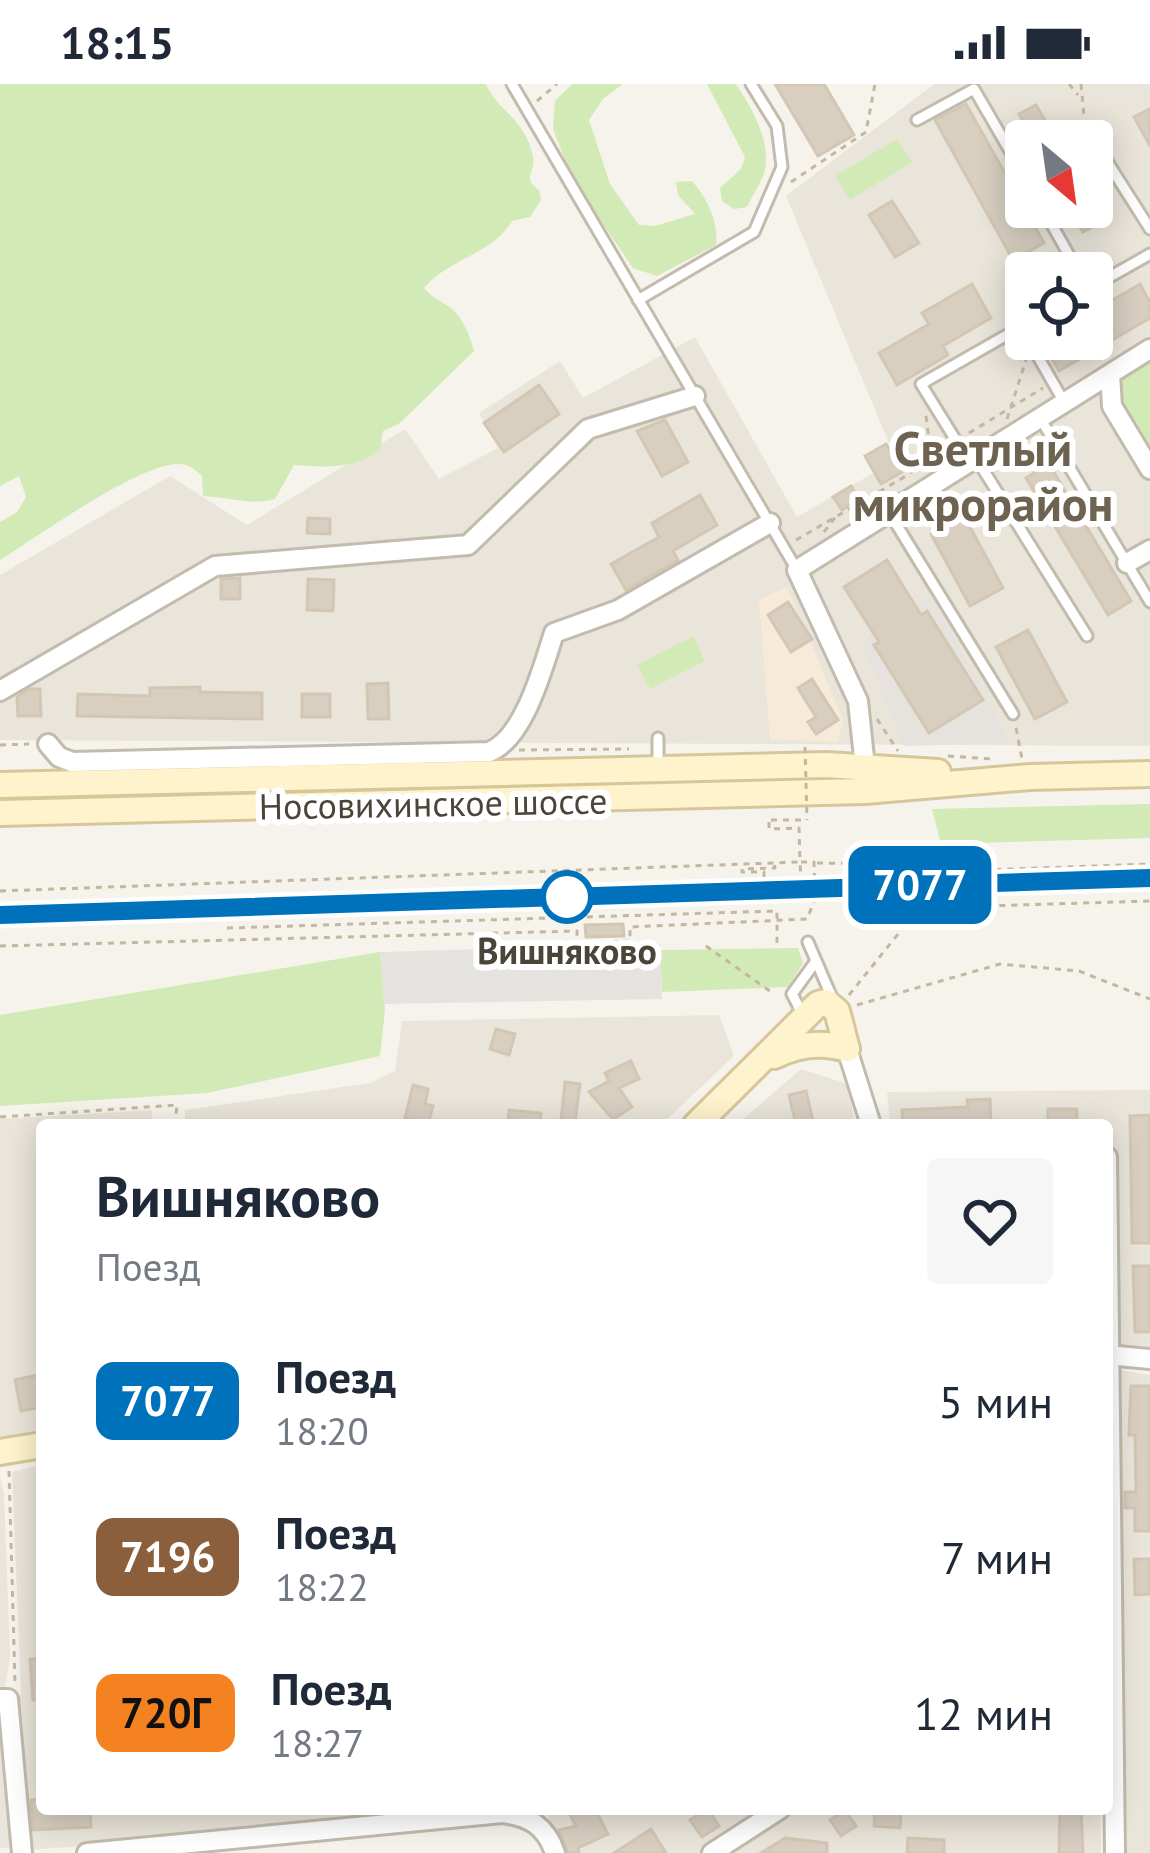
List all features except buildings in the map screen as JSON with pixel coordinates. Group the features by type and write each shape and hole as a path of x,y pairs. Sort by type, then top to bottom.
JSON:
{"main road":[{"name":"Носовихинское шоссе","path":"0,784 658,752 865,779"},
{"name":"Носовихинское шоссе","path":"0,814 1026,769 1150,774"},
{"path":"702,1119 820,1011 847,1048"},
{"path":"758,1067 806,1045 847,1048"},
{"path":"4,1452 36,1446"}],"street":[{"path":"865,779 858,700 797,570 1150,349"},
{"path":"1110,374 1112,406 1150,469"},
{"path":"0,691 214,566 468,545 588,430 695,396"},
{"path":"48,744 71,763 489,752 503,747 536,690 554,633 618,610 770,523"},
{"path":"1127,563 1150,550"},
{"path":"847,1048 869,1119"},
{"path":"1113,1356 1150,1358"},
{"path":"4,1699 22,1853"},
{"path":"1113,1711 1115,1853"},
{"path":"87,1853 446,1815"},
{"path":"519,1815 527,1816 550,1838 555,1853"},
{"path":"712,1853 771,1815"}],"lane":[{"path":"512,84 797,570"},
{"path":"638,300 754,232 782,167 778,126 751,84"},
{"path":"917,120 974,88 1005,140"},
{"path":"1113,171 1150,229"},
{"path":"1054,228 1068,252"},
{"path":"1113,275 1150,254"},
{"path":"1005,344 921,384 1087,636"},
{"path":"1041,360 1065,403"},
{"path":"1040,418 1150,602"},
{"path":"889,512 1013,714"},
{"path":"808,942 816,961 820,1011"},
{"path":"816,961 792,994 820,1011"}],"path":[{"path":"526,110 557,84"},
{"path":"770,197 866,132 875,84"},
{"path":"1070,84 1085,120"},
{"path":"1079,97 1081,84"},
{"path":"1052,252 1059,236"},
{"path":"998,444 1021,360"},
{"path":"784,548 1053,382"},
{"path":"921,384 931,456"},
{"path":"889,512 906,476"},
{"path":"1013,714 1026,769"},
{"path":"876,717 898,752"},
{"path":"0,745 48,744"},
{"path":"503,747 658,752"},
{"path":"228,897 801,878 799,827 770,829 769,820 807,820 805,747"},
{"path":"940,755 1002,760"},
{"path":"0,891 800,862 905,864 926,872 1150,864"},
{"path":"0,946 578,931 577,944 630,941 630,927 807,919 815,899 814,862"},
{"path":"764,879 764,872 742,869 775,868 774,863"},
{"path":"820,1011 919,908 1150,901"},
{"path":"227,928 777,911 777,943"},
{"path":"676,913 676,925"},
{"path":"529,932 530,918"},
{"path":"706,946 774,994"},
{"path":"820,1011 1000,964 1078,971 1150,999"},
{"path":"0,1117 177,1105 176,1119"},
{"path":"4,1452 15,1683 4,1699"}],"shaded area":[{"name":"Светлый микрорайон","path":"934,84 1150,84 1150,746 0,740 0,575 170,476 247,525 405,429 439,479 498,448 479,413 560,361 583,398 695,337 797,517 896,460 786,196"},
{"path":"787,587 843,719 837,742 770,739 759,600"},
{"path":"930,594 1011,743 904,746 862,642"},
{"path":"660,944 662,999 384,1004 380,952"},
{"path":"719,1015 734,1056 667,1119 185,1119 185,1110 370,1083 395,1071 402,1021"},
{"path":"801,1069 848,1084 854,1119 743,1119"},
{"path":"1150,1090 1150,1348 1113,1345 1113,1119 889,1119 887,1092"},
{"path":"152,1110 152,1119 36,1119 36,1434 0,1437 0,1119"},
{"path":"1120,1370 1150,1375 1150,1853 1127,1853"},
{"path":"36,1466 36,1815 443,1815 443,1819 28,1850 11,1705 21,1694 12,1472"},
{"path":"0,1477 10,1656 4,1695 0,1696"},
{"path":"0,1706 16,1847 0,1848"},
{"path":"548,1815 758,1815 702,1853 560,1853"},
{"path":"791,1815 1101,1815 1101,1853 732,1853"}],"green space":[{"path":"0,84 486,84 529,143 530,179 541,200 530,217 512,221 494,241 424,288 457,315 474,351 400,423 383,431 380,450 339,466 294,465 275,499 258,502 203,496 202,476 194,469 178,464 160,467 114,488 0,560 0,522 17,512 26,497 19,476 0,486"},
{"path":"572,84 623,84 603,99 589,120 610,184 639,225 655,226 695,214 678,195 676,182 692,181 711,211 716,245 657,276 633,268 573,180 553,129 555,101"},
{"path":"707,84 736,84 762,136 765,170 747,207 734,209 722,201 720,188 741,169 745,157"},
{"path":"897,139 912,162 850,200 835,176"},
{"path":"1150,354 1150,465 1124,422 1114,376"},
{"path":"693,636 705,661 650,689 637,665"},
{"path":"1150,804 1150,838 941,844 932,809"},
{"path":"798,948 803,963 788,987 662,992 660,950"},
{"path":"380,952 385,1010 380,1056 207,1093 0,1106 0,1015"}],"railway":[{"path":"0,925 1150,888"}],"train":[{"name":"7077","path":"0,915 1150,878"}],"place":[{"name":"Вишняково","path":"567,897"}],"district":[{"name":"Светлый микрорайон","path":"983,476"}]}
